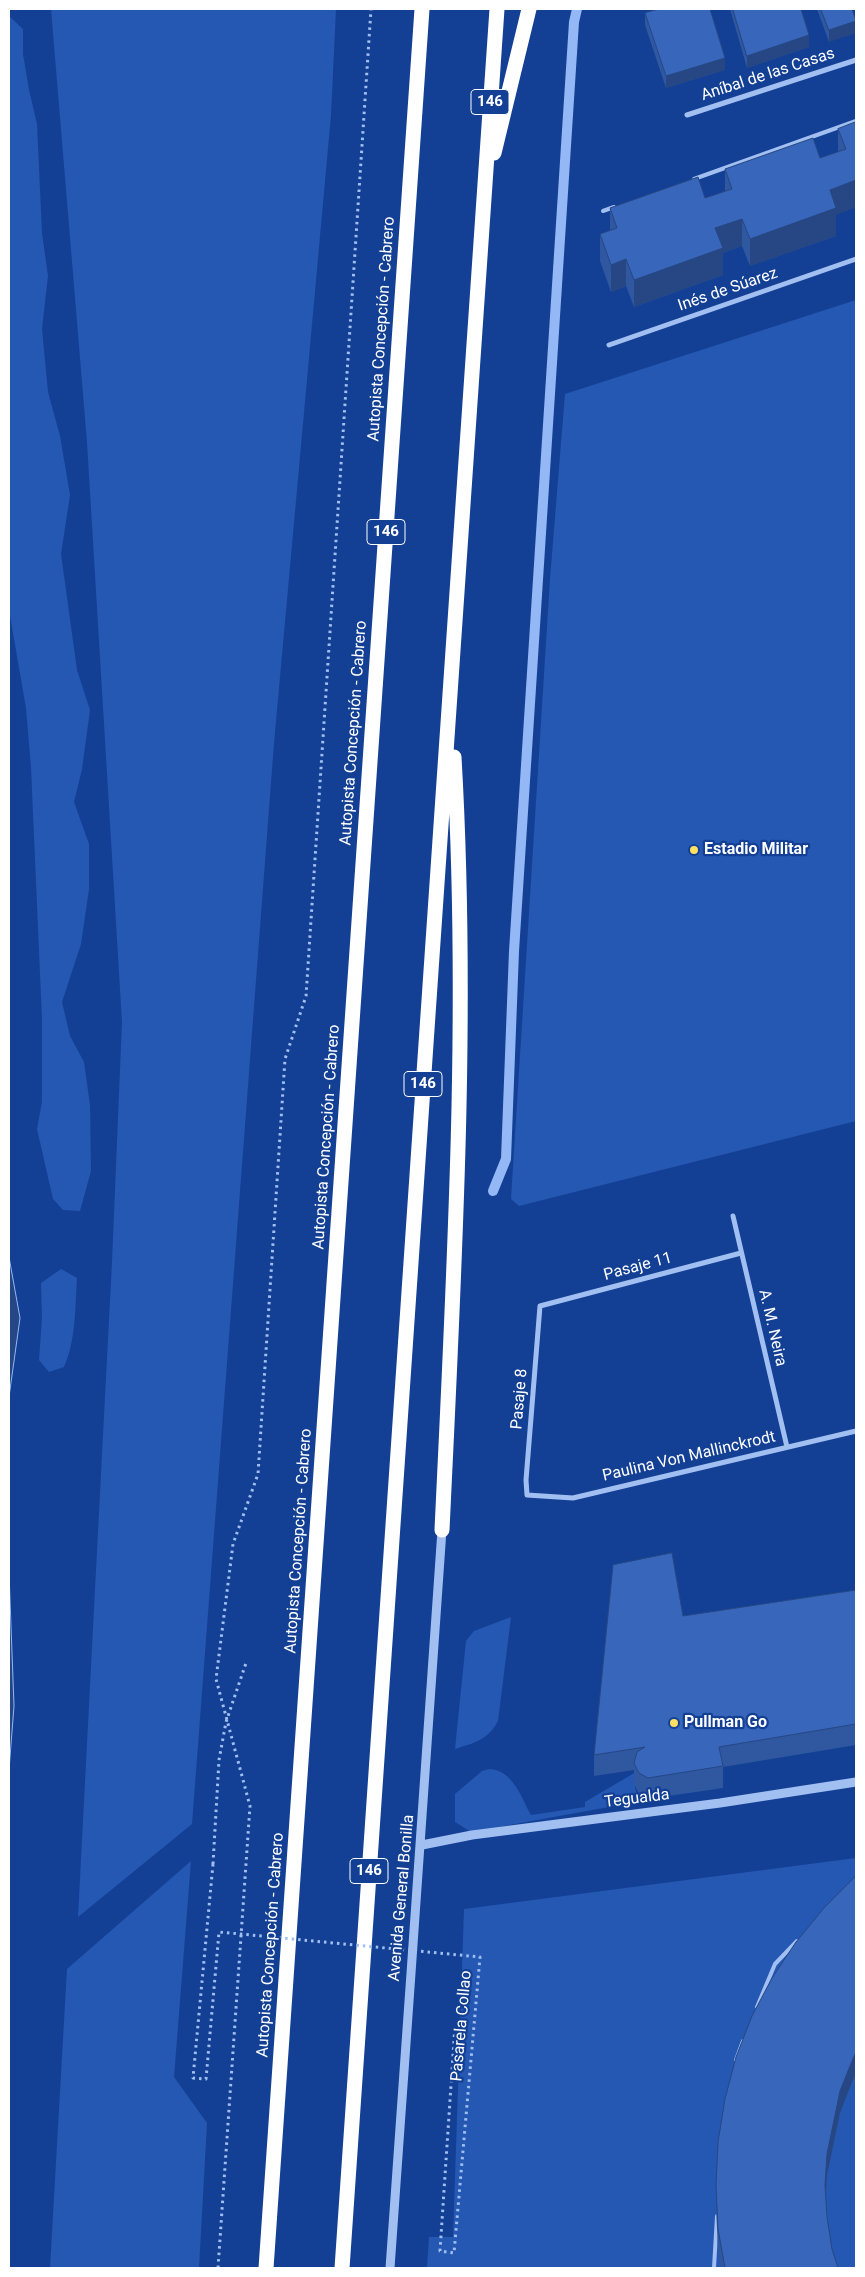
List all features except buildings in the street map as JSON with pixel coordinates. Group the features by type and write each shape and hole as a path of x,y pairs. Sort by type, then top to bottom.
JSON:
{"highway":[{"name":"Autopista Concepción - Cabrero","path":"266,2268 420,9"},
{"name":"146","path":"342,2268 497,9"},
{"path":"483,196 529,9"},
{"path":"442,1530 456,1240 461,954 456,797 450,694"}],"street":[{"name":"Aníbal de las Casas","path":"687,115 856,60"},
{"name":"Inés de Súarez","path":"609,345 856,259"},
{"name":"A. M. Neira","path":"733,1216 787,1447"},
{"name":"Pasaje 11","path":"540,1306 741,1253"},
{"name":"Pasaje 8","path":"527,1495 526,1480 540,1306"},
{"name":"Paulina Von Mallinckrodt","path":"527,1495 573,1498 856,1430"},
{"name":"Avenida General Bonilla","path":"390,2268 413,1940 422,1845 442,1530"},
{"name":"Tegualda","path":"422,1845 472,1835 710,1804 856,1782"}],"lane":[{"path":"687,181 856,121"},
{"path":"603,211 621,204"},
{"path":"756,2009 775,1964 802,1936"},
{"path":"735,2064 744,2036"},
{"path":"714,2268 717,2214"}],"path":[{"path":"218,2268 250,1806 216,1680 233,1544 258,1474 285,1059 306,996 371,9"},
{"path":"226,1722 246,1663"},
{"name":"Pasarela Collao","path":"226,1722 219,1760 213,1864 194,2078 206,2079 219,1932 480,1958 454,2252 440,2252 455,2025"}],"shaded area":[{"path":"51,9 336,9 331,115 274,743 192,1824 78,1917 112,1262 122,1022 87,442"},
{"path":"9,16 23,29 23,54 37,124 42,233 48,276 42,329 48,392 60,436 70,495 61,554 77,670 90,710 82,769 74,802 89,844 89,889 81,944 62,1002 70,1036 84,1062 90,1105 91,1171 80,1211 63,1210 53,1199 37,1129 42,1102 42,1019 31,767 26,708 9,610"},
{"name":"Estadio Militar","path":"856,300 856,1121 519,1206 511,1199 550,579 565,394"},
{"path":"9,1257 20,1318 9,1397"},
{"path":"61,1269 77,1278 74,1323 71,1346 64,1367 49,1372 39,1360 42,1318 41,1283"},
{"path":"9,1573 14,1706 9,1770"},
{"path":"511,1617 498,1721 485,1737 455,1749 466,1641 474,1631"},
{"path":"489,1769 504,1774 510,1779 520,1793 531,1815 585,1807 585,1802 641,1769 636,1780 635,1789 641,1796 653,1799 471,1832 455,1822 455,1794 482,1771"},
{"path":"856,1858 856,2268 427,2268 429,2237 453,2237 464,1909"},
{"path":"191,1861 174,2077 207,2123 199,2268 50,2268 67,1969"}],"waterway":[{"path":"493,1191 506,1159 514,951 574,22 577,9"}],"place":[{"name":"Estadio Militar","path":"694,850"},
{"name":"Pullman Go","path":"674,1723"}]}
